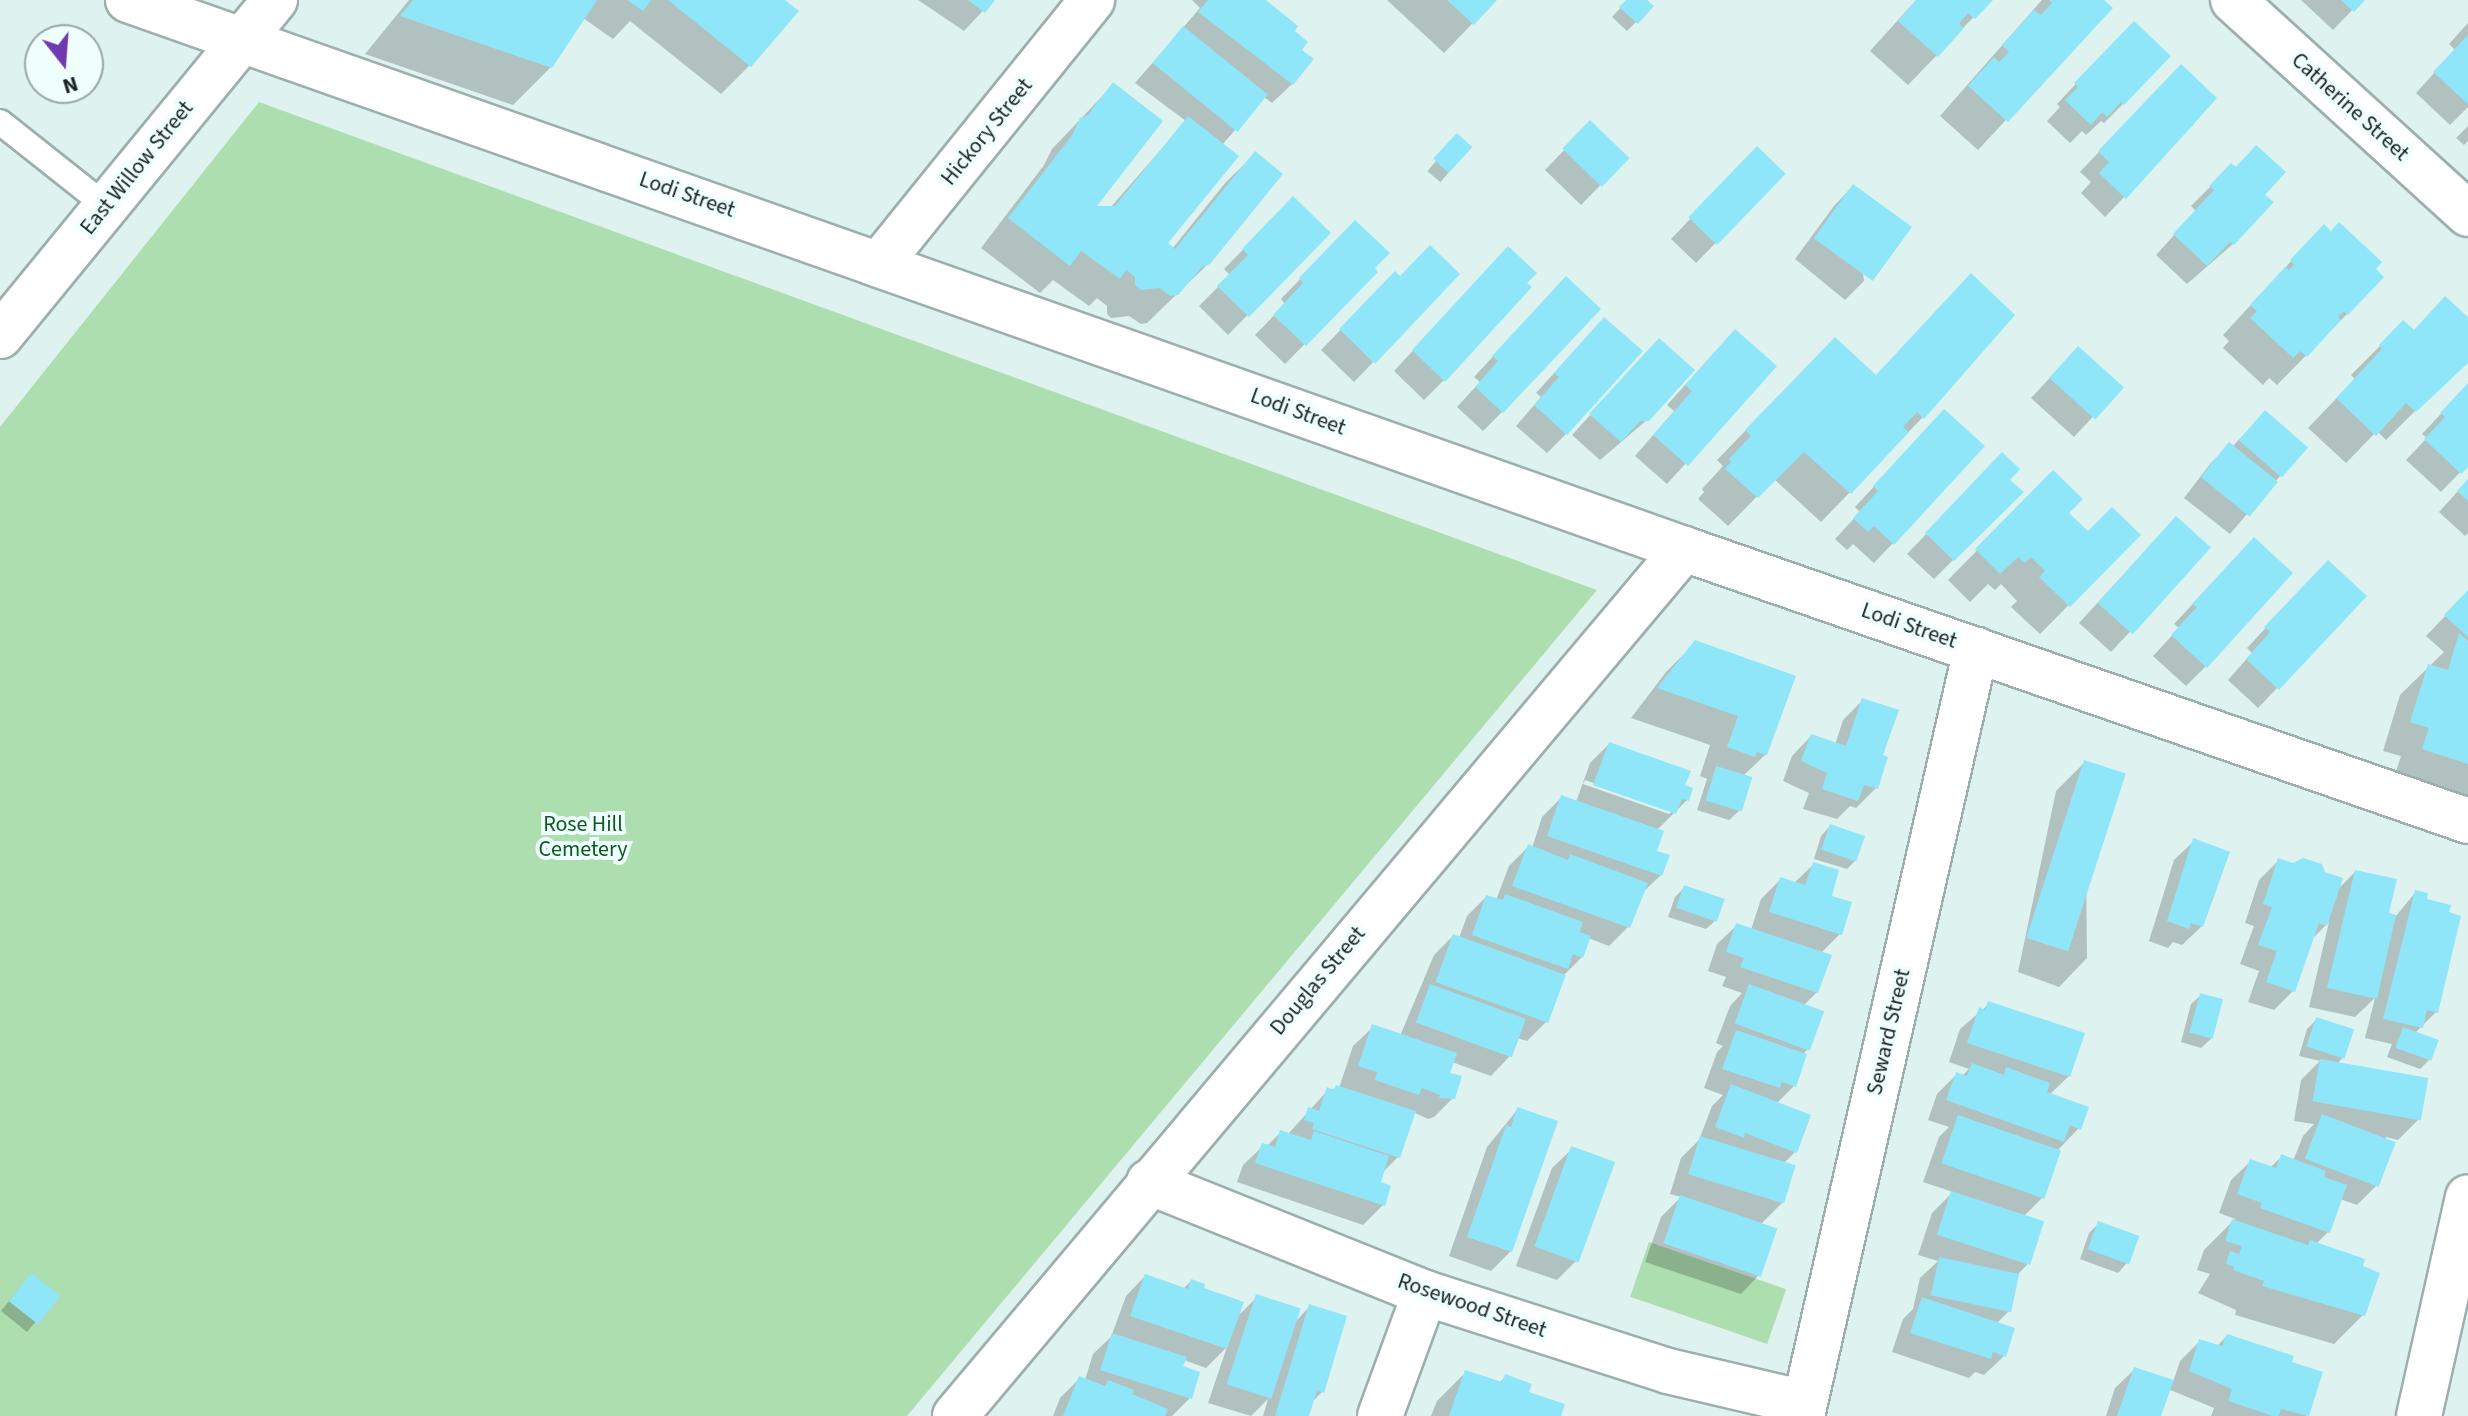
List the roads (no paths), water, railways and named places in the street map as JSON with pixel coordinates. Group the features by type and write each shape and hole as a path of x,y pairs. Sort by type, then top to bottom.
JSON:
{"street":[{"name":"Lodi Street","path":"128,0 1684,549 2468,821"},
{"name":"East Willow Street","path":"0,336 275,0"},
{"name":"Hickory Street","path":"880,263 1092,0"},
{"name":"Catherine Street","path":"2233,0 2468,214"},
{"name":"Douglas Street","path":"955,1416 1684,549"},
{"name":"Seward Street","path":"1803,1410 1976,649"},
{"name":"Rosewood Street","path":"1149,1182 1425,1293 1668,1371 1803,1410"},
{"path":"2419,1416 2468,1197"},
{"path":"1380,1416 1425,1293"}],"lane":[{"path":"0,122 106,206"}],"park label":[{"name":"Rose Hill Cemetery","path":"583,836"}]}
